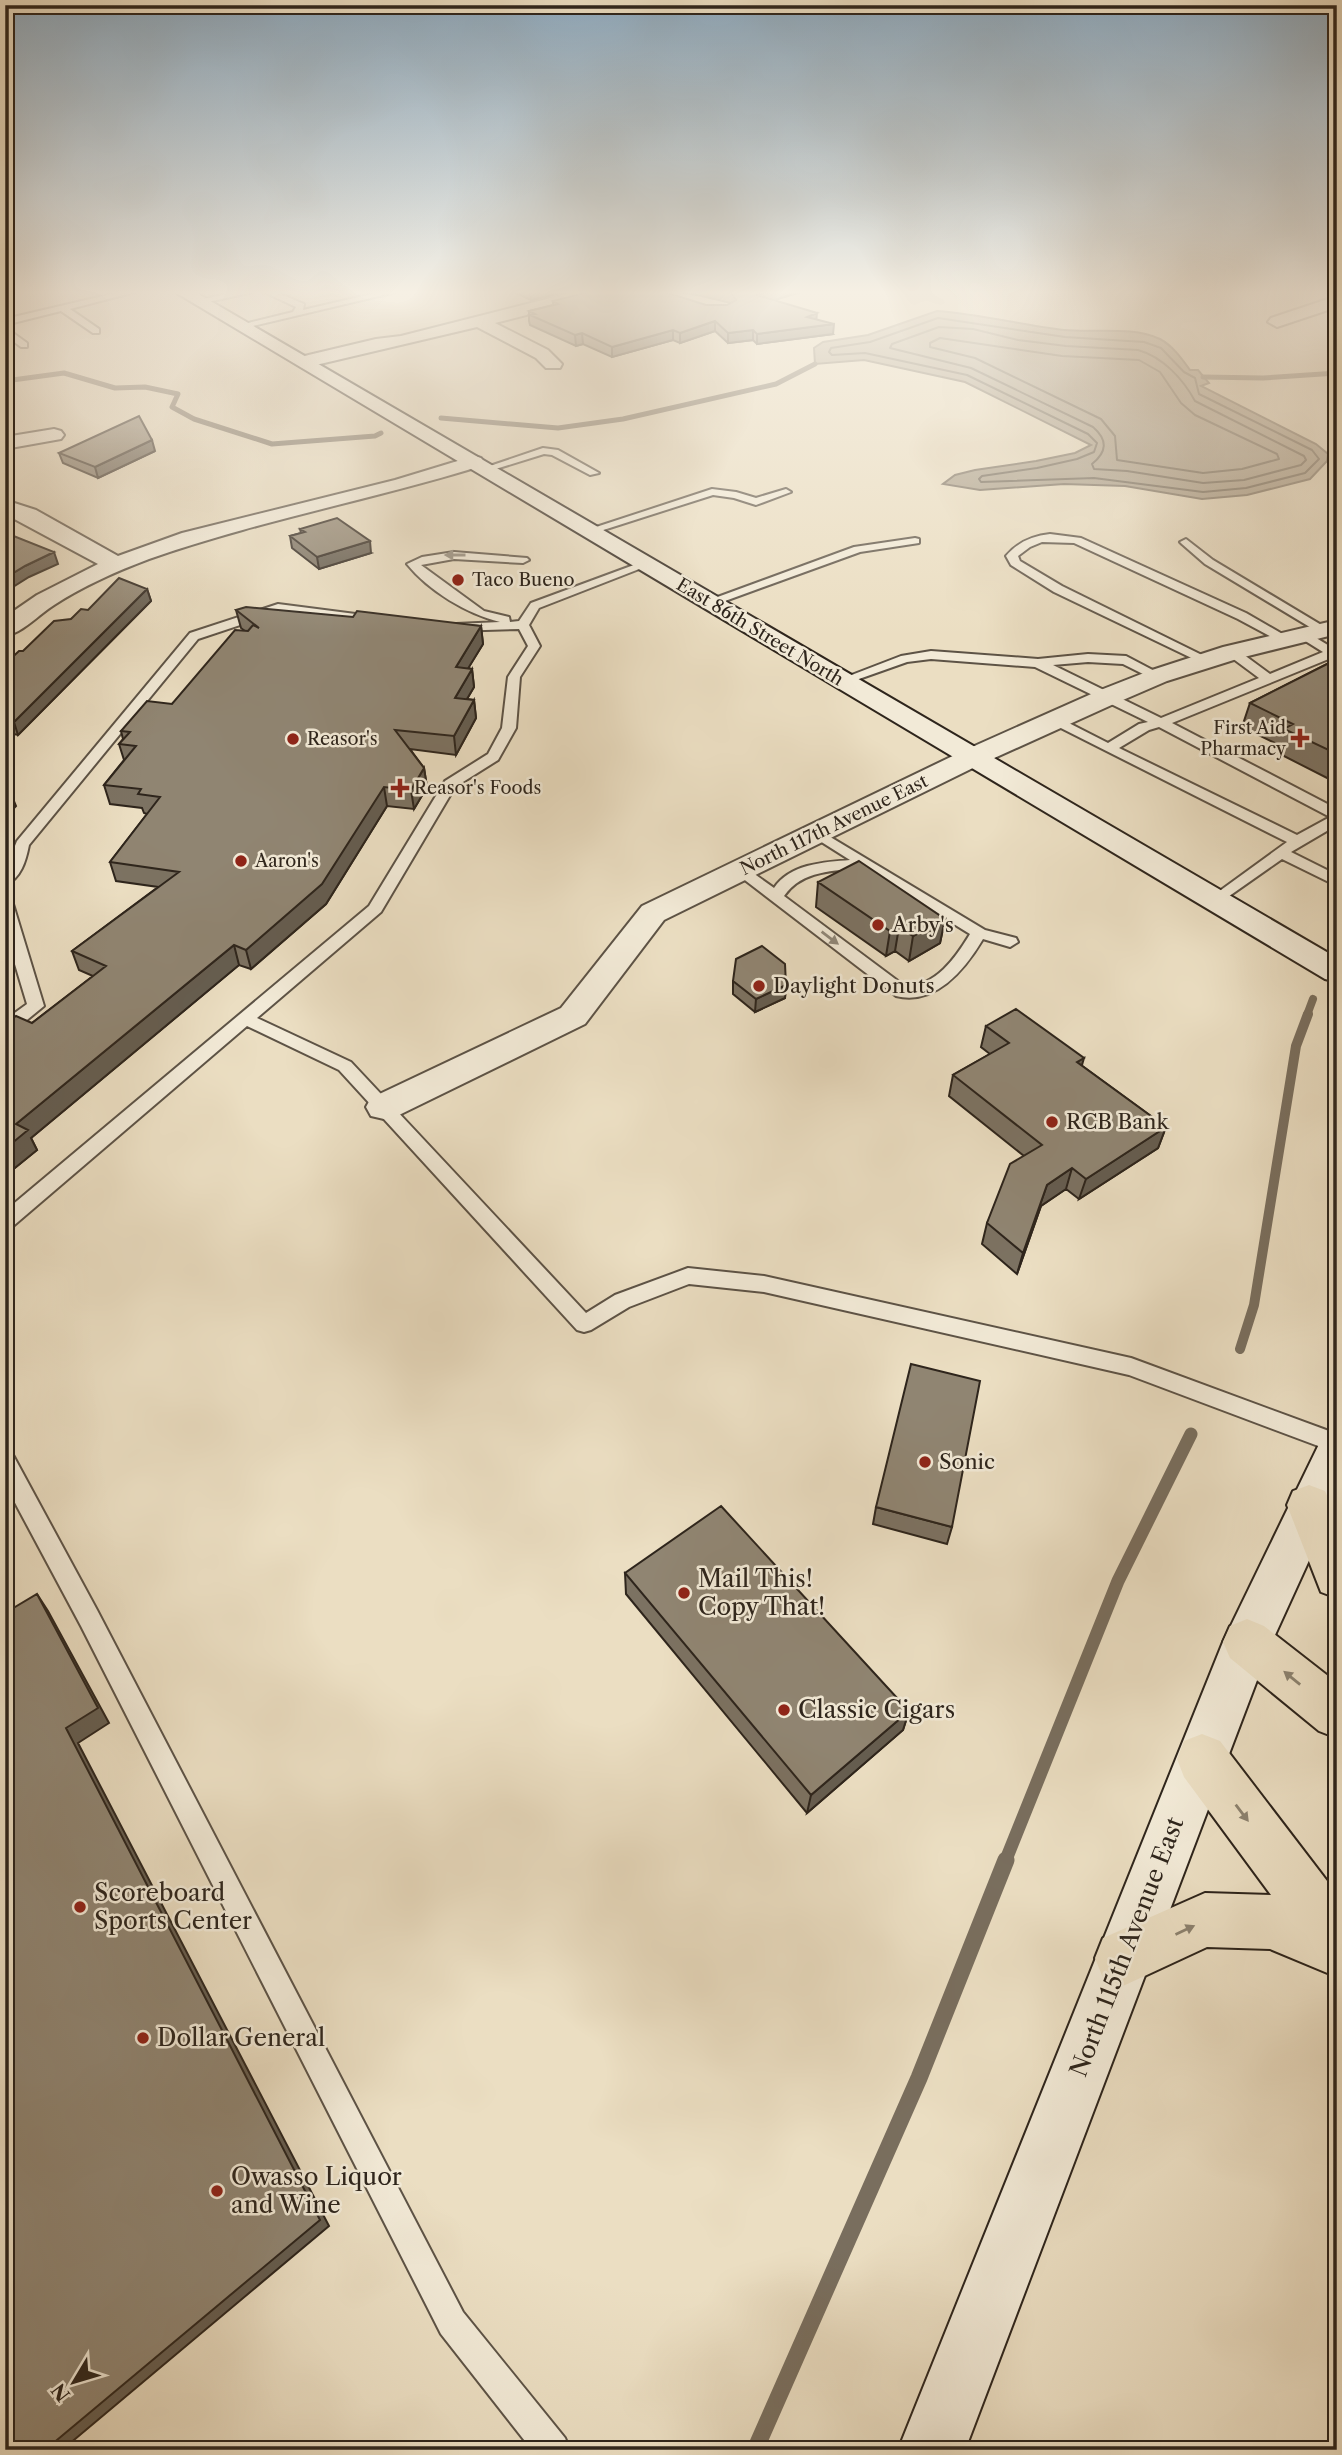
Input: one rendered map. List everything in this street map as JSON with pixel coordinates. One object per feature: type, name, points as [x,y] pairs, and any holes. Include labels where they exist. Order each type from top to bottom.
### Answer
[{"type":"highway","points":[[1309,1505],[1337,1577]]},
{"type":"highway","points":[[1247,1643],[1337,1714]]},
{"type":"highway","points":[[1202,1759],[1337,1939]]},
{"type":"highway","points":[[1123,1958],[1205,1920],[1270,1922],[1337,1949]]},
{"type":"street","name":"East 86th Street North","points":[[379,407],[1337,972]]},
{"type":"street","points":[[5,443],[54,435]]},
{"type":"street","points":[[5,629],[47,600],[117,565],[310,505],[393,487],[474,462]]},
{"type":"street","points":[[5,506],[28,515],[117,565]]},
{"type":"street","name":"North 117th Avenue East","points":[[384,1107],[573,1016],[653,913],[971,758],[1107,697],[1206,660],[1312,632]]},
{"type":"street","name":"North 115th Avenue East","points":[[931,2450],[1247,1643],[1309,1505],[1337,1451]]},
{"type":"lane","points":[[474,462],[543,451],[554,452],[594,473]]},
{"type":"lane","points":[[590,531],[712,492],[736,495],[756,502],[786,492]]},
{"type":"lane","points":[[1206,660],[1058,589],[1015,563],[1012,556],[1020,546],[1032,541],[1061,536],[1077,540],[1242,615],[1312,632]]},
{"type":"lane","points":[[710,602],[858,549],[915,541]]},
{"type":"lane","points":[[1109,748],[1144,727],[1161,723],[1332,653],[1312,632],[1209,562],[1186,542]]},
{"type":"lane","points":[[5,1222],[375,909],[450,784],[493,757],[509,728],[514,677],[534,646],[523,625],[480,614],[423,575],[413,564],[438,555],[456,554],[523,560]]},
{"type":"lane","points":[[523,625],[535,606],[646,564]]},
{"type":"lane","points":[[5,880],[17,865],[22,844],[194,636],[278,608],[388,622]]},
{"type":"lane","points":[[444,629],[523,625]]},
{"type":"lane","points":[[1232,652],[1269,679]]},
{"type":"lane","points":[[842,681],[905,659],[931,655],[1038,663],[1088,658],[1126,660],[1158,676]]},
{"type":"lane","points":[[1038,663],[1161,723],[1337,817]]},
{"type":"lane","points":[[1054,721],[1297,841]]},
{"type":"lane","points":[[1215,901],[1297,841],[1337,817]]},
{"type":"lane","points":[[817,833],[979,933],[1010,942]]},
{"type":"lane","points":[[1281,853],[1337,881]]},
{"type":"lane","points":[[776,897],[782,885],[796,874],[866,863]]},
{"type":"lane","points":[[741,870],[902,992],[913,993],[931,988],[962,960],[979,933]]},
{"type":"lane","points":[[5,905],[36,1006],[5,1029]]},
{"type":"lane","points":[[246,1019],[345,1066],[583,1324],[622,1301],[688,1276],[764,1284],[1131,1367],[1337,1444]]},
{"type":"lane","points":[[5,1462],[89,1618],[452,2323],[553,2450]]},
{"type":"water","points":[[1014,407],[1242,407],[1316,444],[1328,454],[1327,461],[1310,479],[1247,495],[1202,499],[1125,486],[1064,484],[980,490],[943,484],[955,475],[1075,453],[1091,445]]},
{"type":"building","points":[[139,416],[152,440],[95,467],[59,453]]},
{"type":"building","points":[[337,518],[370,541],[317,557],[290,536],[305,532],[300,529]]},
{"type":"building","points":[[11,535],[54,552],[5,578],[5,539]]},
{"type":"building","points":[[119,578],[147,589],[14,722],[5,726],[5,664],[19,651],[23,651],[54,621],[71,619],[81,609],[88,610]]},
{"type":"building","points":[[246,607],[353,617],[357,611],[481,626],[456,667],[472,669],[455,698],[474,700],[454,736],[395,730],[424,768],[411,790],[384,787],[322,884],[246,950],[234,945],[16,1124],[28,1130],[5,1149],[5,1024],[16,1016],[32,1023],[106,966],[72,951],[179,872],[110,862],[160,797],[138,794],[141,789],[104,785],[136,746],[119,744],[130,732],[121,731],[147,701],[172,704],[235,630],[248,631],[253,625],[259,628],[236,610]]},
{"type":"building","points":[[1337,659],[1337,754],[1284,729],[1293,724],[1250,703]]},
{"type":"building","points":[[859,861],[945,919],[913,936],[899,927],[890,931],[818,882]]},
{"type":"building","name":"Daylight Donuts","points":[[762,946],[785,964],[786,985],[756,999],[733,981],[736,959]]},
{"type":"building","points":[[1016,1009],[1084,1058],[1077,1062],[1166,1127],[1086,1179],[1072,1168],[1047,1185],[1023,1253],[987,1223],[1010,1164],[1042,1145],[953,1075],[1009,1043],[986,1026]]},
{"type":"building","name":"Sonic","points":[[911,1364],[980,1381],[952,1527],[876,1507]]},
{"type":"building","points":[[721,1506],[909,1711],[811,1795],[625,1573]]},
{"type":"building","points":[[37,1594],[98,1708],[66,1728],[320,2220],[45,2450],[5,2450],[5,1613]]},
{"type":"waterway","points":[[172,407],[194,419],[272,444],[375,436],[381,433]]},
{"type":"waterway","points":[[441,418],[558,428],[623,419],[677,407]]},
{"type":"waterway","points":[[1307,1015],[1313,999]]},
{"type":"waterway","points":[[1240,1349],[1254,1305],[1296,1046],[1308,1014]]},
{"type":"waterway","points":[[1005,1862],[1118,1581],[1191,1434]]},
{"type":"waterway","points":[[755,2450],[919,2078],[1006,1860]]},
{"type":"place","name":"Taco Bueno","points":[[458,580]]},
{"type":"place","name":"First Aid Pharmacy","points":[[1300,738]]},
{"type":"place","name":"Reasor's","points":[[293,739]]},
{"type":"place","name":"Reasor's Foods","points":[[400,788]]},
{"type":"place","name":"Aaron's","points":[[241,861]]},
{"type":"place","name":"Arby's","points":[[878,925]]},
{"type":"place","name":"Daylight Donuts","points":[[759,986]]},
{"type":"place","name":"RCB Bank","points":[[1052,1122]]},
{"type":"place","name":"Sonic","points":[[925,1462]]},
{"type":"place","name":"Mail This! Copy That!","points":[[684,1593]]},
{"type":"place","name":"Classic Cigars","points":[[784,1710]]},
{"type":"place","name":"Scoreboard Sports Center","points":[[80,1907]]},
{"type":"place","name":"Dollar General","points":[[143,2038]]},
{"type":"place","name":"Owasso Liquor and Wine","points":[[217,2191]]}]
